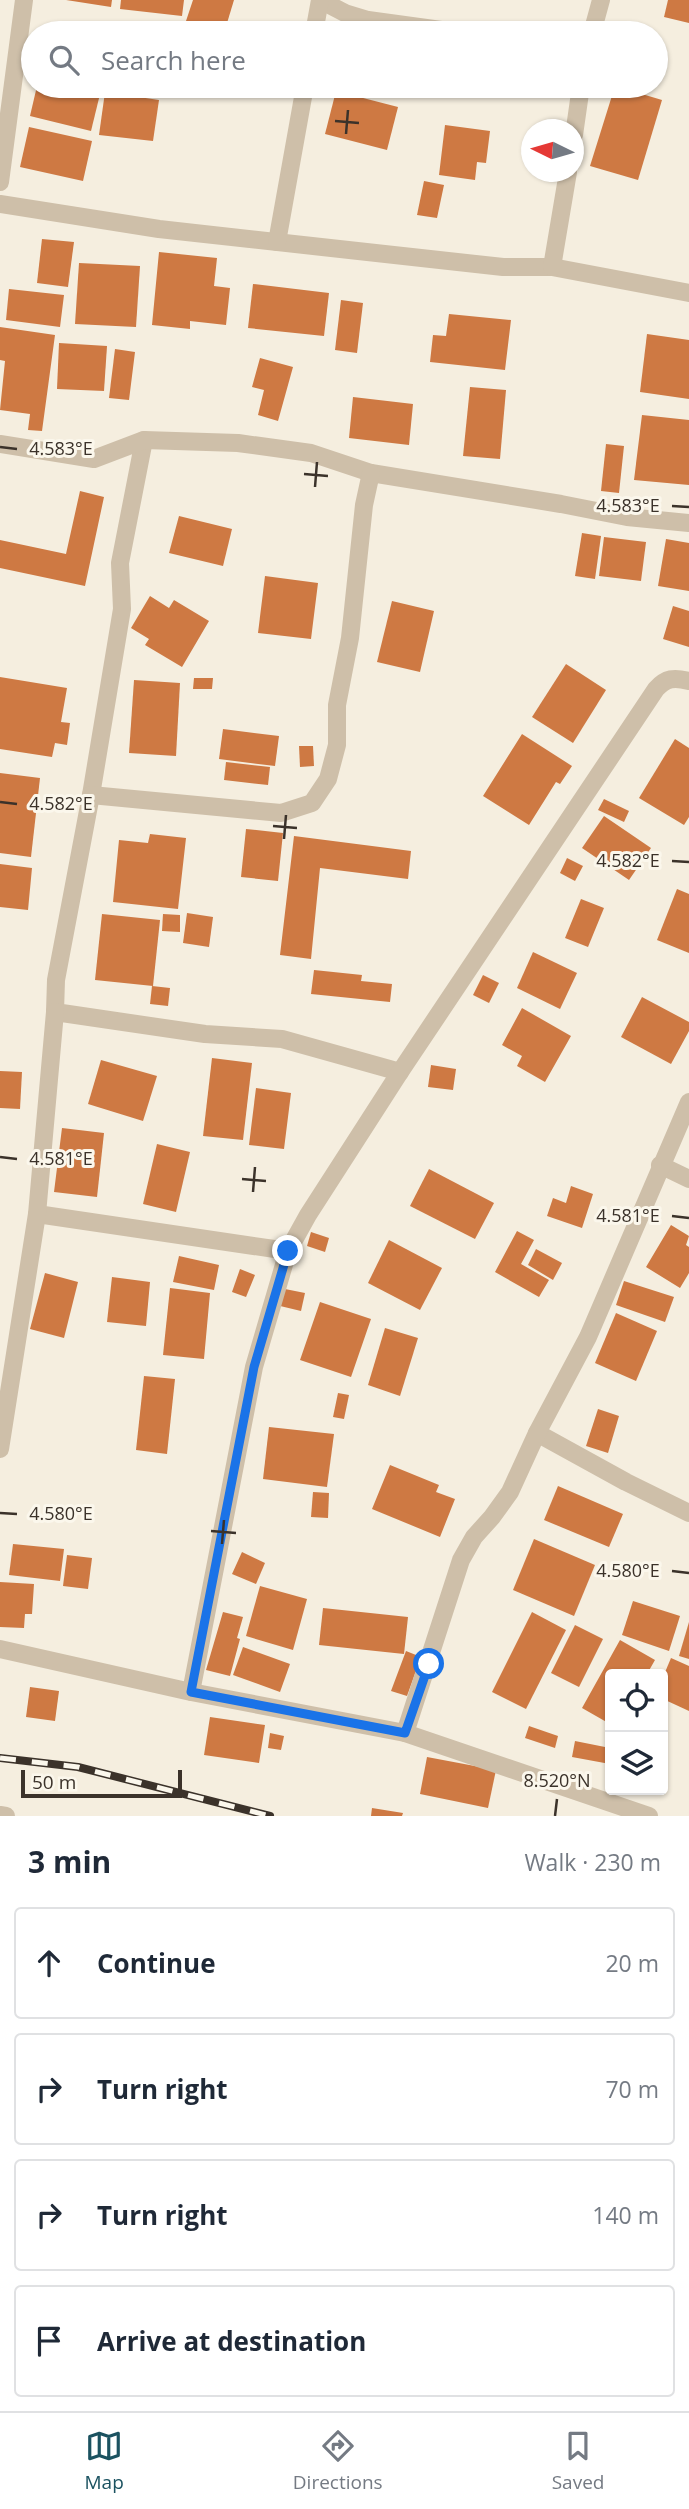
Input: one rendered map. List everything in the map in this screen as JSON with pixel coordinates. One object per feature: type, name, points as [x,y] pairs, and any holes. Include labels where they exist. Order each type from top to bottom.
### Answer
[{"type":"street","points":[[21,21],[24,0]]},
{"type":"street","points":[[316,21],[320,0],[345,13],[375,21]]},
{"type":"street","points":[[595,21],[601,0]]},
{"type":"street","points":[[0,182],[21,23]]},
{"type":"street","points":[[277,242],[303,98]]},
{"type":"street","points":[[576,119],[579,98]]},
{"type":"street","points":[[552,267],[566,182]]},
{"type":"street","points":[[0,204],[159,229],[503,267],[552,267],[689,293]]},
{"type":"street","points":[[0,1448],[37,1213],[56,980],[122,609],[120,563],[144,440]]},
{"type":"street","points":[[0,444],[94,459],[144,440],[238,443],[311,453],[371,473],[627,517],[689,523]]},
{"type":"street","points":[[91,795],[281,813],[312,803],[328,779],[337,745],[337,705],[350,638],[364,505],[371,473]]},
{"type":"street","points":[[191,1692],[254,1367],[288,1251],[308,1215],[400,1072],[656,689],[664,680],[677,678],[689,681]]},
{"type":"street","points":[[55,1012],[205,1034],[282,1039],[400,1072]]},
{"type":"street","points":[[405,1733],[461,1560],[474,1537],[510,1492],[537,1433],[588,1337],[689,1101]]},
{"type":"street","points":[[660,1165],[689,1179]]},
{"type":"street","points":[[37,1213],[288,1251]]},
{"type":"street","points":[[537,1433],[689,1513]]},
{"type":"street","points":[[0,1649],[191,1692],[405,1733],[649,1816]]},
{"type":"street","points":[[0,1815],[6,1816]]},
{"type":"building","points":[[66,0],[112,0],[111,7]]},
{"type":"building","points":[[121,0],[184,0],[182,16],[120,9]]},
{"type":"building","points":[[193,0],[234,0],[228,21],[186,21]]},
{"type":"building","points":[[668,0],[689,0],[689,23],[664,17]]},
{"type":"building","points":[[34,98],[99,98],[91,131],[30,116]]},
{"type":"building","points":[[104,98],[159,100],[153,141],[99,135]]},
{"type":"building","points":[[334,98],[363,98],[398,107],[387,150],[325,134]]},
{"type":"building","points":[[611,98],[662,100],[638,180],[590,166]]},
{"type":"building","points":[[445,125],[490,131],[486,163],[477,162],[475,180],[439,175]]},
{"type":"building","points":[[29,127],[92,141],[83,181],[20,167]]},
{"type":"building","points":[[424,181],[444,185],[437,218],[417,215]]},
{"type":"building","points":[[42,239],[74,242],[68,287],[37,283]]},
{"type":"building","points":[[159,252],[217,258],[214,286],[230,288],[226,325],[190,321],[190,329],[152,325]]},
{"type":"building","points":[[79,263],[140,266],[136,327],[75,324]]},
{"type":"building","points":[[253,284],[329,293],[324,336],[248,328]]},
{"type":"building","points":[[9,289],[64,295],[60,327],[6,320]]},
{"type":"building","points":[[341,300],[363,303],[357,353],[335,350]]},
{"type":"building","points":[[449,314],[511,320],[505,370],[430,362],[433,335],[446,336]]},
{"type":"building","points":[[0,327],[55,335],[42,431],[28,430],[30,414],[0,410],[5,361],[0,360]]},
{"type":"building","points":[[647,334],[689,340],[689,399],[640,392]]},
{"type":"building","points":[[59,343],[107,346],[104,391],[57,389]]},
{"type":"building","points":[[115,349],[135,352],[129,400],[109,398]]},
{"type":"building","points":[[260,358],[293,367],[278,421],[258,415],[264,390],[252,387]]},
{"type":"building","points":[[470,387],[506,390],[500,459],[463,456]]},
{"type":"building","points":[[353,397],[413,404],[409,445],[349,438]]},
{"type":"building","points":[[642,415],[689,420],[689,485],[634,480]]},
{"type":"building","points":[[606,444],[624,446],[619,493],[601,491]]},
{"type":"building","points":[[80,491],[104,497],[85,586],[0,568],[0,540],[66,554]]},
{"type":"building","points":[[179,516],[232,529],[223,566],[169,553]]},
{"type":"building","points":[[582,533],[601,536],[595,579],[575,576]]},
{"type":"building","points":[[604,537],[646,542],[641,581],[599,576]]},
{"type":"building","points":[[666,539],[689,543],[689,591],[658,586]]},
{"type":"building","points":[[265,576],[318,583],[311,639],[258,633]]},
{"type":"building","points":[[150,596],[169,608],[174,600],[209,621],[182,667],[145,645],[149,639],[131,628]]},
{"type":"building","points":[[392,601],[434,611],[420,672],[377,662]]},
{"type":"building","points":[[673,606],[689,611],[689,647],[663,639]]},
{"type":"building","points":[[566,664],[606,690],[573,743],[532,717]]},
{"type":"building","points":[[0,677],[67,688],[61,722],[70,723],[67,745],[55,743],[52,757],[0,749]]},
{"type":"building","points":[[194,678],[213,678],[212,689],[193,689]]},
{"type":"building","points":[[134,680],[180,683],[176,756],[129,753]]},
{"type":"building","points":[[223,729],[279,736],[275,766],[219,759]]},
{"type":"building","points":[[522,734],[572,766],[560,784],[556,782],[529,825],[483,796]]},
{"type":"building","points":[[675,739],[689,748],[689,817],[684,825],[639,798]]},
{"type":"building","points":[[299,746],[313,746],[314,766],[300,767]]},
{"type":"building","points":[[226,762],[270,767],[268,785],[224,780]]},
{"type":"building","points":[[0,773],[40,778],[31,857],[0,853]]},
{"type":"building","points":[[604,799],[629,811],[624,822],[598,810]]},
{"type":"building","points":[[604,816],[651,848],[629,880],[582,848]]},
{"type":"building","points":[[246,829],[283,833],[278,881],[241,877]]},
{"type":"building","points":[[150,834],[186,838],[178,909],[113,902],[119,840],[148,843]]},
{"type":"building","points":[[294,836],[411,851],[408,879],[320,868],[311,959],[280,955]]},
{"type":"building","points":[[567,858],[583,866],[575,881],[560,873]]},
{"type":"building","points":[[0,864],[32,868],[28,910],[0,907]]},
{"type":"building","points":[[677,889],[689,894],[689,953],[657,940]]},
{"type":"building","points":[[581,899],[604,908],[588,947],[565,938]]},
{"type":"building","points":[[187,913],[213,917],[209,947],[183,943]]},
{"type":"building","points":[[102,914],[160,920],[153,986],[95,980]]},
{"type":"building","points":[[163,914],[180,915],[180,932],[162,931]]},
{"type":"building","points":[[533,952],[577,973],[560,1009],[517,988]]},
{"type":"building","points":[[314,970],[362,975],[361,981],[392,984],[390,1002],[311,994]]},
{"type":"building","points":[[483,975],[499,983],[489,1003],[473,995]]},
{"type":"building","points":[[152,986],[170,988],[168,1006],[150,1004]]},
{"type":"building","points":[[642,997],[689,1022],[689,1031],[671,1064],[621,1037]]},
{"type":"building","points":[[522,1008],[571,1036],[545,1082],[517,1066],[522,1056],[502,1045]]},
{"type":"building","points":[[212,1058],[252,1063],[243,1140],[203,1136]]},
{"type":"building","points":[[101,1060],[157,1076],[143,1121],[88,1104]]},
{"type":"building","points":[[431,1065],[456,1069],[453,1090],[428,1087]]},
{"type":"building","points":[[0,1071],[22,1072],[20,1109],[0,1108]]},
{"type":"building","points":[[256,1088],[291,1093],[284,1149],[249,1145]]},
{"type":"building","points":[[62,1128],[104,1133],[97,1197],[54,1192]]},
{"type":"building","points":[[157,1144],[190,1152],[176,1212],[143,1204]]},
{"type":"building","points":[[429,1169],[494,1203],[475,1239],[410,1206]]},
{"type":"building","points":[[571,1186],[593,1194],[582,1228],[547,1216],[553,1198],[566,1203]]},
{"type":"building","points":[[671,1225],[689,1236],[686,1245],[689,1247],[689,1273],[680,1288],[646,1267]]},
{"type":"building","points":[[517,1231],[534,1240],[521,1264],[549,1280],[539,1297],[495,1272]]},
{"type":"building","points":[[311,1232],[329,1238],[325,1252],[307,1246]]},
{"type":"building","points":[[389,1240],[442,1268],[420,1310],[368,1283]]},
{"type":"building","points":[[536,1249],[562,1263],[553,1280],[528,1265]]},
{"type":"building","points":[[179,1256],[219,1265],[214,1290],[173,1282]]},
{"type":"building","points":[[240,1269],[255,1275],[246,1297],[232,1292]]},
{"type":"building","points":[[45,1273],[78,1282],[64,1338],[30,1329]]},
{"type":"building","points":[[112,1277],[150,1282],[146,1326],[107,1322]]},
{"type":"building","points":[[624,1281],[674,1297],[665,1322],[616,1305]]},
{"type":"building","points":[[170,1288],[210,1293],[204,1359],[163,1355]]},
{"type":"building","points":[[280,1288],[305,1293],[301,1311],[276,1305]]},
{"type":"building","points":[[320,1302],[371,1319],[351,1377],[300,1360]]},
{"type":"building","points":[[616,1313],[657,1331],[636,1381],[595,1363]]},
{"type":"building","points":[[385,1328],[418,1338],[400,1396],[368,1385]]},
{"type":"building","points":[[144,1376],[175,1379],[167,1454],[136,1450]]},
{"type":"building","points":[[338,1393],[349,1395],[344,1419],[333,1417]]},
{"type":"building","points":[[598,1409],[619,1416],[608,1453],[586,1446]]},
{"type":"building","points":[[269,1427],[334,1434],[327,1487],[263,1479]]},
{"type":"building","points":[[390,1465],[439,1485],[436,1492],[455,1499],[440,1537],[372,1509]]},
{"type":"building","points":[[558,1486],[623,1514],[609,1547],[544,1520]]},
{"type":"building","points":[[313,1492],[329,1493],[328,1518],[311,1517]]},
{"type":"building","points":[[534,1539],[595,1565],[574,1616],[513,1590]]},
{"type":"building","points":[[13,1544],[64,1549],[60,1581],[9,1575]]},
{"type":"building","points":[[242,1552],[265,1563],[256,1584],[232,1574]]},
{"type":"building","points":[[67,1555],[92,1558],[88,1589],[63,1586]]},
{"type":"building","points":[[0,1582],[34,1584],[32,1614],[25,1614],[24,1628],[0,1627]]},
{"type":"building","points":[[260,1586],[307,1599],[293,1650],[246,1636]]},
{"type":"building","points":[[633,1601],[680,1616],[669,1651],[622,1635]]},
{"type":"building","points":[[323,1608],[408,1617],[404,1654],[319,1645]]},
{"type":"building","points":[[223,1612],[243,1617],[230,1676],[206,1670]]},
{"type":"building","points":[[532,1612],[566,1630],[526,1709],[492,1692]]},
{"type":"building","points":[[689,1622],[689,1659],[679,1656]]},
{"type":"building","points":[[575,1625],[603,1639],[579,1687],[551,1673]]},
{"type":"building","points":[[620,1640],[655,1660],[650,1669],[605,1669],[605,1721],[582,1708]]},
{"type":"building","points":[[243,1647],[290,1664],[280,1692],[233,1675]]},
{"type":"building","points":[[406,1651],[421,1657],[407,1696],[391,1691]]},
{"type":"building","points":[[671,1658],[689,1666],[689,1711],[668,1701],[666,1669]]},
{"type":"building","points":[[30,1687],[59,1691],[55,1721],[26,1717]]},
{"type":"building","points":[[210,1717],[265,1725],[259,1763],[204,1755]]},
{"type":"building","points":[[529,1726],[558,1736],[555,1748],[525,1738]]},
{"type":"building","points":[[270,1733],[284,1736],[281,1750],[268,1748]]},
{"type":"building","points":[[575,1741],[605,1747],[605,1763],[572,1757]]},
{"type":"building","points":[[427,1757],[496,1770],[488,1808],[420,1794]]},
{"type":"building","points":[[372,1808],[403,1813],[402,1816],[371,1816]]},
{"type":"railway","points":[[0,1758],[78,1767],[270,1816]]},
{"type":"route","points":[[288,1251],[254,1367],[191,1692],[405,1733],[429,1664]]}]
